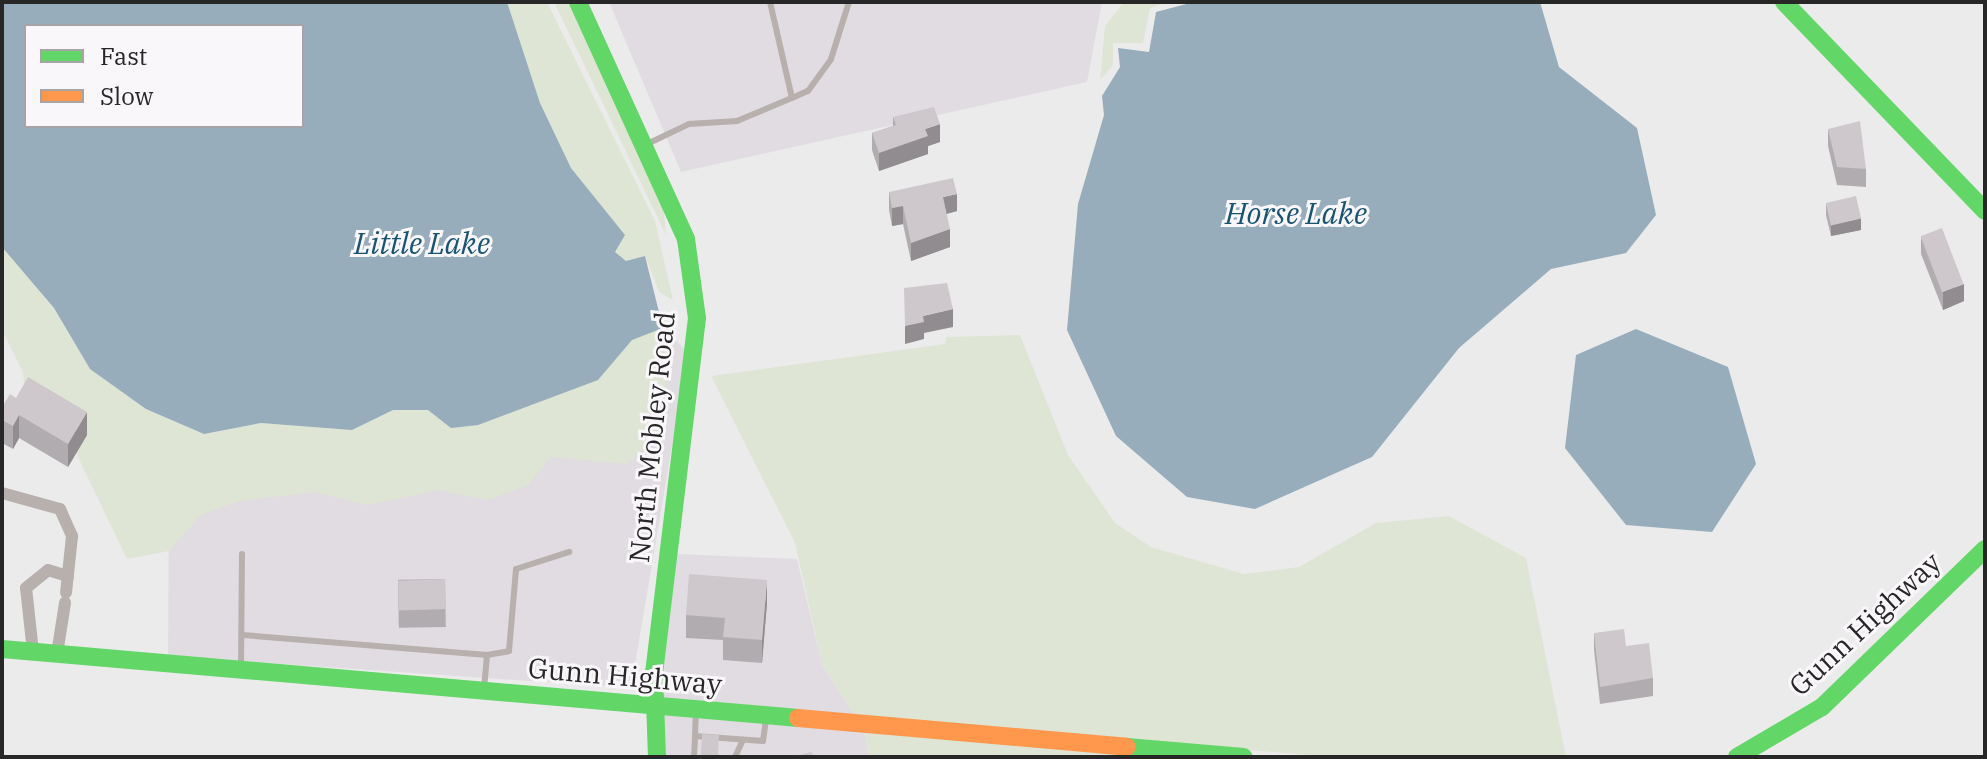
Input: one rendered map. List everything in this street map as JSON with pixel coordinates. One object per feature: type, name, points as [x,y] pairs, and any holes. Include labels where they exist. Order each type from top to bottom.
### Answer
[{"type":"main road","name":"North Mobley Road","points":[[578,2],[686,239],[697,318],[651,706],[657,757]]},
{"type":"main road","points":[[1784,2],[1985,211]]},
{"type":"main road","name":"Gunn Highway","points":[[1737,757],[1822,707],[1985,549]]},
{"type":"main road","name":"Gunn Highway","points":[[2,649],[1244,757]]},
{"type":"street","points":[[2,493],[60,509],[72,536],[57,654]]},
{"type":"street","points":[[33,652],[26,588],[48,570],[68,576]]},
{"type":"lane","points":[[770,2],[792,98]]},
{"type":"lane","points":[[644,145],[689,124],[737,121],[808,91],[831,59],[849,2]]},
{"type":"lane","points":[[243,635],[487,655],[509,651],[516,569],[569,552]]},
{"type":"lane","points":[[241,671],[242,554]]},
{"type":"lane","points":[[484,692],[487,655]]},
{"type":"lane","points":[[694,757],[696,710]]},
{"type":"lane","points":[[695,736],[763,741],[766,716]]},
{"type":"lane","points":[[735,757],[743,740]]},
{"type":"shaded area","points":[[609,2],[1102,2],[1087,82],[681,172]]},
{"type":"shaded area","points":[[663,328],[688,352],[631,688],[168,656],[169,484],[146,409],[204,434],[393,410],[478,425],[598,380],[632,339]]},
{"type":"shaded area","points":[[677,554],[797,559],[822,664],[855,716],[660,699]]},
{"type":"shaded area","points":[[660,715],[864,732],[869,757],[665,757]]},
{"type":"green space","points":[[507,2],[547,2],[655,221],[673,300],[659,292],[645,256],[626,261],[614,252],[624,234],[571,168],[540,103]]},
{"type":"green space","points":[[554,2],[569,2],[664,211],[666,235]]},
{"type":"green space","points":[[1124,2],[1168,2],[1150,8],[1143,43],[1113,43],[1113,65],[1100,80],[1105,26]]},
{"type":"green space","points":[[2,247],[54,308],[90,369],[204,434],[261,423],[352,429],[393,410],[428,410],[451,428],[478,425],[598,380],[632,339],[663,328],[674,347],[660,374],[668,377],[667,424],[628,464],[551,457],[527,486],[487,500],[438,490],[367,505],[315,492],[239,501],[201,515],[169,551],[127,559],[76,453],[27,412],[23,372],[2,330]]},
{"type":"green space","points":[[1020,335],[1068,455],[1115,523],[1151,547],[1244,574],[1299,567],[1376,523],[1449,516],[1526,558],[1566,757],[1330,757],[855,716],[822,664],[795,543],[711,376],[945,344],[946,337]]},
{"type":"green space","points":[[864,732],[1152,757],[869,757]]},
{"type":"water","name":"Little Lake","points":[[2,2],[507,2],[540,103],[571,168],[625,235],[615,252],[626,261],[645,256],[663,328],[632,340],[598,380],[478,425],[451,428],[428,410],[393,410],[352,430],[261,423],[204,434],[146,409],[90,369],[54,308],[2,247]]},
{"type":"water","name":"Horse Lake","points":[[1194,2],[1540,2],[1559,67],[1637,128],[1656,215],[1626,253],[1551,269],[1459,348],[1372,457],[1255,509],[1187,497],[1116,436],[1067,330],[1078,204],[1104,115],[1102,96],[1120,67],[1118,48],[1149,52],[1156,12]]},
{"type":"water","points":[[1636,329],[1728,367],[1756,464],[1712,532],[1626,525],[1565,448],[1576,355]]},
{"type":"building","points":[[934,107],[940,124],[925,129],[928,136],[879,153],[872,133],[896,125],[893,117]]},
{"type":"building","points":[[1860,121],[1866,169],[1837,167],[1828,129]]},
{"type":"building","points":[[953,178],[957,194],[943,197],[950,229],[911,243],[903,206],[892,208],[889,192]]},
{"type":"building","points":[[1856,196],[1861,218],[1831,225],[1826,203]]},
{"type":"building","points":[[1942,228],[1964,284],[1942,292],[1921,236]]},
{"type":"building","points":[[947,283],[953,309],[923,316],[924,322],[905,326],[904,288]]},
{"type":"building","points":[[28,377],[87,412],[68,444],[19,415],[13,426],[2,420],[2,407],[10,394],[16,398]]},
{"type":"building","points":[[689,574],[767,580],[762,640],[723,637],[725,618],[686,615]]},
{"type":"building","points":[[445,579],[446,609],[399,611],[398,581]]},
{"type":"building","points":[[1624,629],[1626,646],[1649,643],[1653,678],[1600,687],[1594,633]]},
{"type":"building","points":[[702,734],[719,735],[718,757],[701,757]]},
{"type":"building","points":[[812,752],[813,757],[790,757]]},
{"type":"traffic: fast","points":[[578,2],[686,239],[697,318],[654,672],[657,757]]},
{"type":"traffic: fast","points":[[1784,2],[1985,211]]},
{"type":"traffic: fast","points":[[1737,757],[1822,707],[1985,549]]},
{"type":"traffic: fast","points":[[2,649],[798,718]]},
{"type":"traffic: fast","points":[[1127,747],[1244,757]]},
{"type":"traffic: slow","points":[[798,718],[1127,747]]}]
